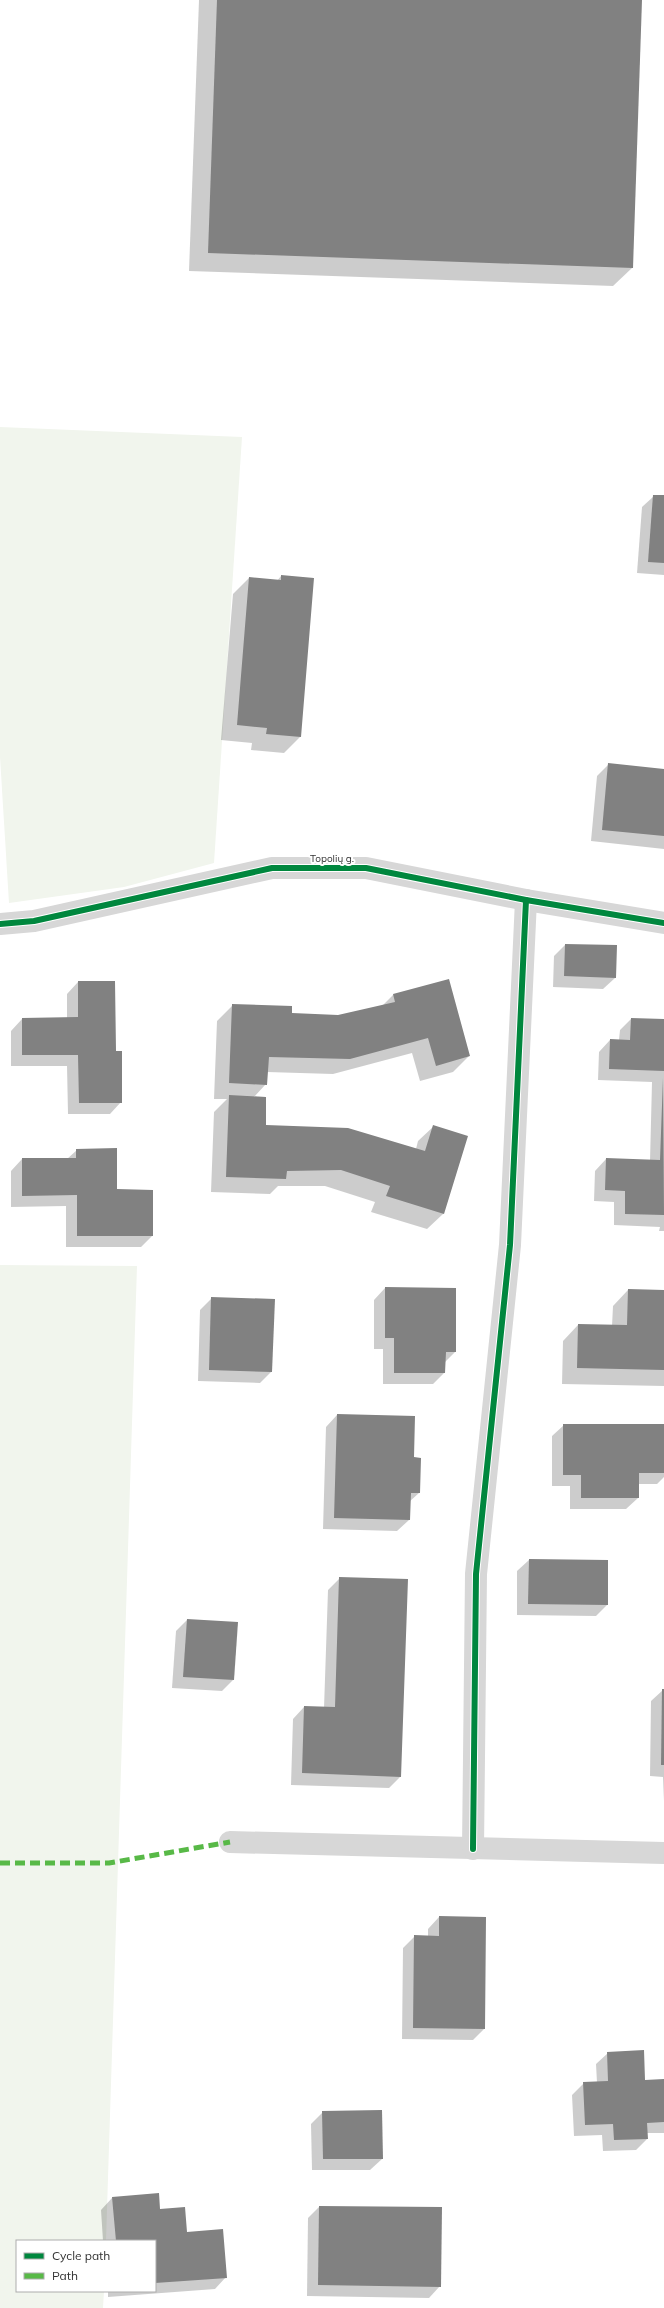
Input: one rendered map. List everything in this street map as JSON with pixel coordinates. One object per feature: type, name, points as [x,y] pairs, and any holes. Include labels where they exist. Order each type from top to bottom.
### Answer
[{"type":"street","name":"Topolių g.","points":[[0,924],[34,921],[272,868],[366,868],[526,900],[664,923]]},
{"type":"street","points":[[473,1849],[476,1574],[510,1245],[526,900]]},
{"type":"street","points":[[230,1842],[664,1853]]},
{"type":"shaded area","points":[[0,427],[242,437],[214,863],[124,887],[9,903],[0,757]]},
{"type":"shaded area","points":[[0,1265],[137,1266],[106,2240],[16,2240],[16,2292],[104,2292],[103,2308],[0,2308]]},
{"type":"building","points":[[217,0],[642,0],[633,268],[208,253]]},
{"type":"building","points":[[653,495],[664,495],[664,563],[648,562]]},
{"type":"building","points":[[281,575],[314,578],[301,737],[266,734],[267,728],[237,725],[249,577],[281,580]]},
{"type":"building","points":[[608,763],[664,769],[664,836],[602,830]]},
{"type":"building","points":[[565,944],[617,945],[616,978],[564,976]]},
{"type":"building","points":[[449,979],[470,1056],[436,1066],[428,1038],[350,1059],[269,1057],[267,1085],[229,1083],[232,1004],[292,1006],[292,1013],[338,1015],[395,1002],[393,994]]},
{"type":"building","points":[[78,981],[115,981],[116,1051],[122,1051],[122,1103],[79,1103],[78,1055],[22,1055],[22,1018],[78,1017]]},
{"type":"building","points":[[631,1018],[664,1019],[664,1071],[609,1069],[610,1039],[630,1040]]},
{"type":"building","points":[[663,1078],[664,1215],[625,1214],[625,1191],[605,1190],[606,1158],[660,1160]]},
{"type":"building","points":[[229,1095],[266,1097],[266,1125],[348,1128],[425,1151],[433,1125],[468,1136],[444,1214],[386,1196],[390,1186],[341,1170],[287,1171],[286,1179],[226,1177]]},
{"type":"building","points":[[117,1148],[117,1189],[153,1190],[153,1236],[77,1236],[77,1195],[22,1196],[22,1158],[76,1158],[76,1149]]},
{"type":"building","points":[[385,1287],[456,1288],[456,1352],[446,1352],[445,1373],[394,1373],[394,1338],[385,1338]]},
{"type":"building","points":[[628,1289],[664,1290],[664,1370],[577,1368],[578,1324],[627,1325]]},
{"type":"building","points":[[211,1297],[275,1299],[272,1372],[209,1370]]},
{"type":"building","points":[[337,1414],[415,1416],[414,1457],[421,1458],[420,1493],[411,1493],[410,1520],[334,1518]]},
{"type":"building","points":[[563,1424],[664,1424],[664,1473],[639,1473],[639,1498],[581,1498],[581,1475],[563,1475]]},
{"type":"building","points":[[529,1559],[608,1560],[608,1605],[528,1604]]},
{"type":"building","points":[[339,1577],[408,1579],[401,1777],[302,1773],[304,1706],[335,1707]]},
{"type":"building","points":[[187,1619],[238,1622],[234,1680],[183,1677]]},
{"type":"building","points":[[662,1689],[664,1689],[664,1765],[661,1765]]},
{"type":"building","points":[[439,1916],[486,1917],[485,2029],[413,2028],[414,1935],[439,1936]]},
{"type":"building","points":[[644,2050],[645,2080],[664,2079],[664,2122],[647,2123],[648,2139],[614,2140],[613,2124],[585,2125],[583,2082],[608,2081],[607,2052]]},
{"type":"building","points":[[382,2110],[383,2159],[323,2159],[322,2111]]},
{"type":"building","points":[[159,2193],[160,2209],[185,2207],[187,2232],[223,2229],[227,2278],[156,2283],[156,2240],[116,2240],[112,2197]]},
{"type":"building","points":[[319,2206],[442,2207],[441,2287],[318,2285]]},
{"type":"marked path","points":[[0,1863],[109,1863],[230,1842]]},
{"type":"cycle path","points":[[0,924],[34,921],[272,868],[366,868],[526,900],[664,923]]},
{"type":"cycle path","points":[[473,1849],[476,1574],[510,1245],[526,900]]}]
